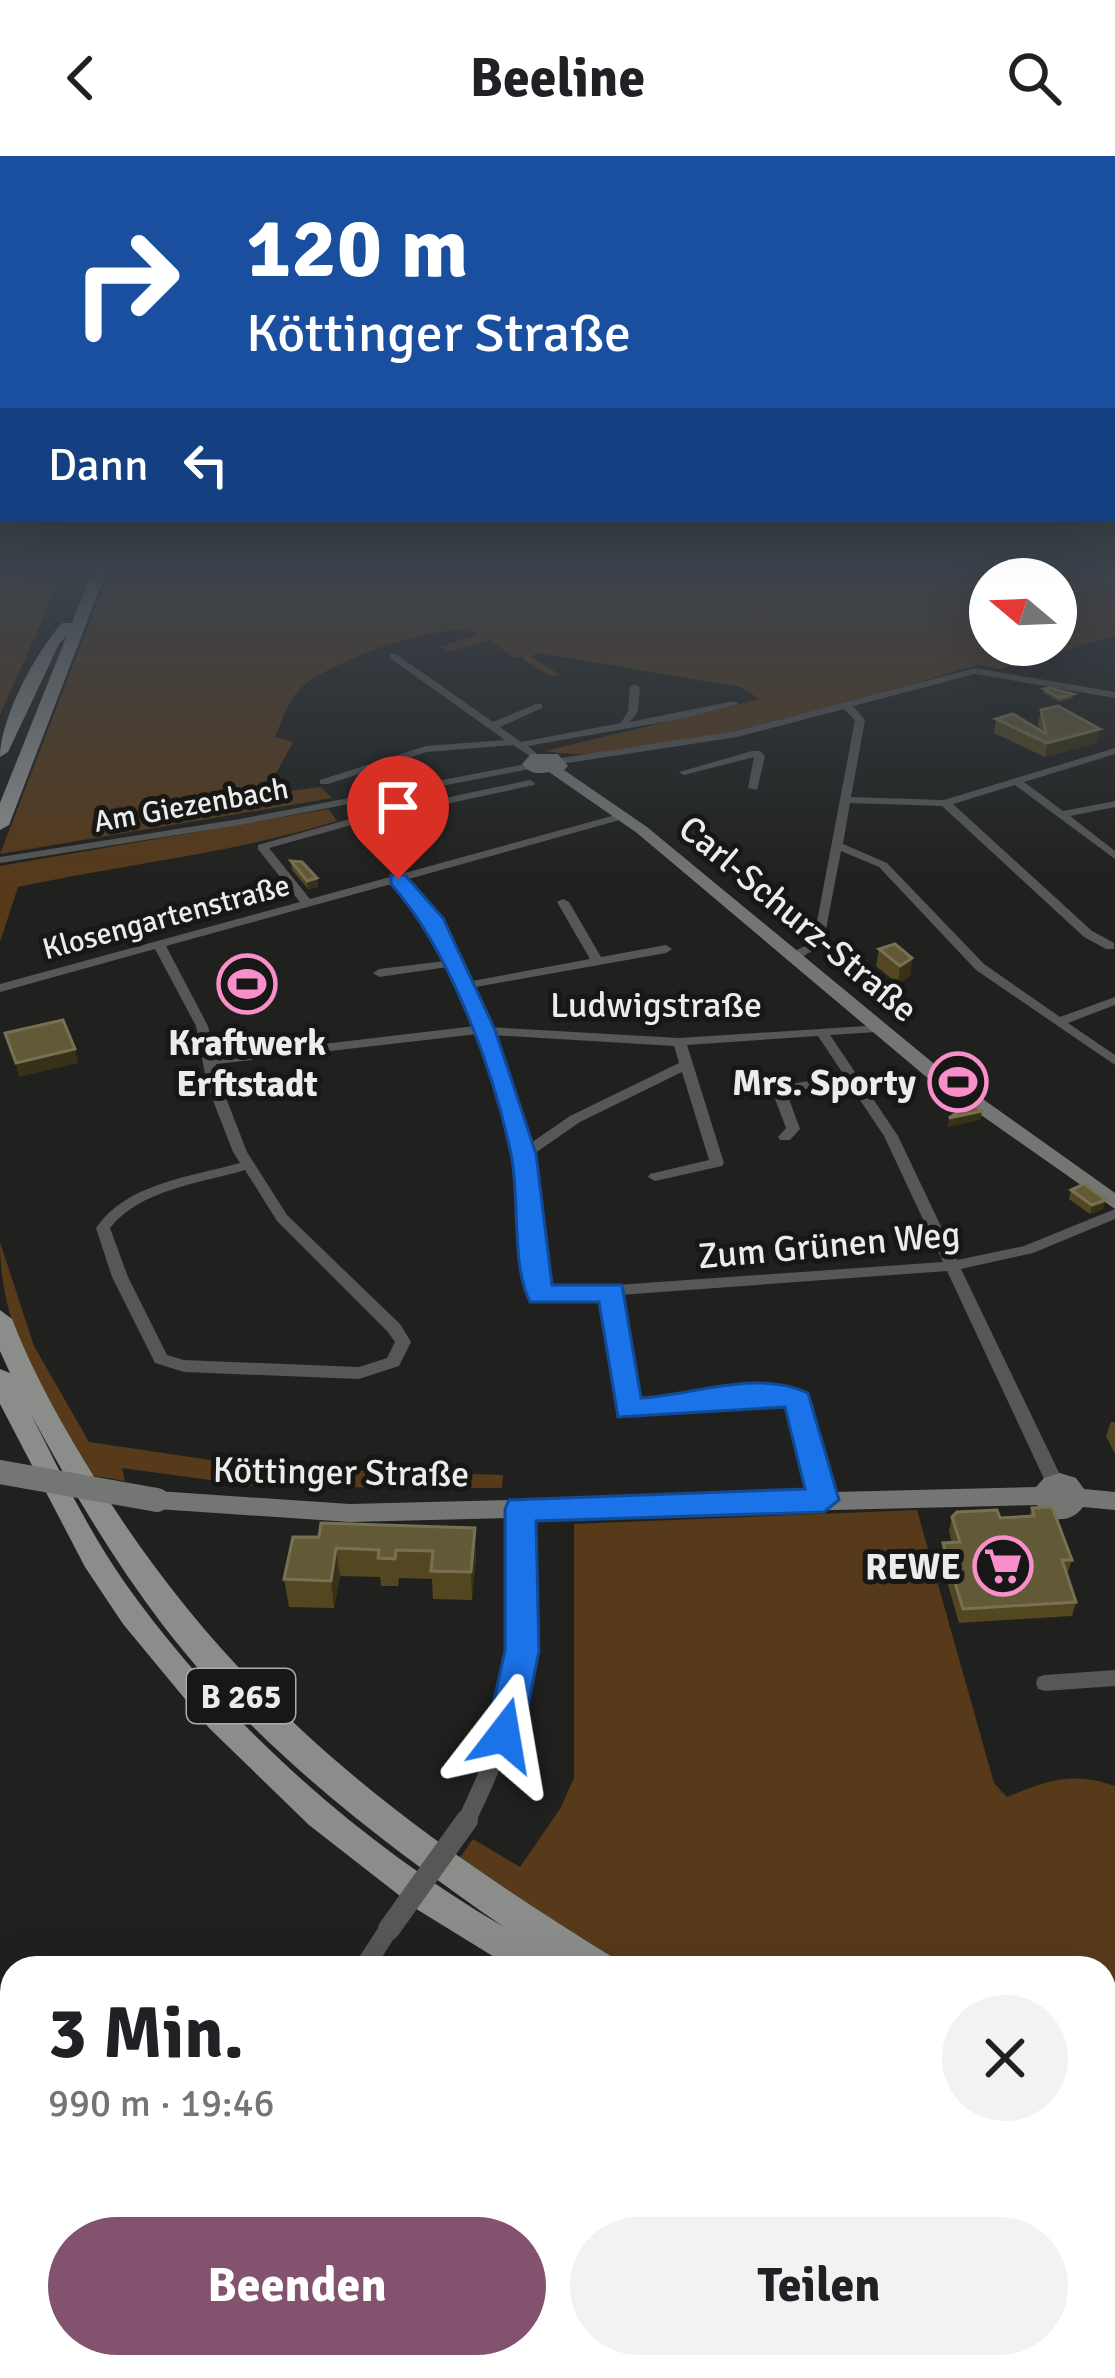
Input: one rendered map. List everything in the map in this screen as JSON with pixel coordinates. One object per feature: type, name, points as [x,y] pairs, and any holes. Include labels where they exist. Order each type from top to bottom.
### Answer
[{"type":"main road","points":[[1,768],[44,676]]},
{"type":"main road","points":[[0,825],[59,676]]},
{"type":"main road","points":[[1,768],[21,755],[41,723]]},
{"type":"main road","points":[[0,802],[15,767],[1,768]]},
{"type":"main road","name":"B 265","points":[[0,1318],[14,1359],[109,1532],[206,1663],[332,1784],[482,1898],[579,1956]]},
{"type":"main road","name":"B 265","points":[[0,1378],[64,1504],[131,1614],[230,1729],[315,1811],[493,1942],[521,1956]]},
{"type":"street","points":[[421,676],[518,743],[532,769]]},
{"type":"street","points":[[307,904],[262,847],[532,769],[727,736],[958,676]]},
{"type":"street","points":[[1002,676],[1115,695]]},
{"type":"street","points":[[625,722],[633,711],[635,687]]},
{"type":"street","points":[[325,782],[426,749],[518,743],[625,722],[654,724],[734,704]]},
{"type":"street","points":[[493,726],[539,706]]},
{"type":"street","points":[[794,956],[817,945],[838,846],[860,720],[847,706]]},
{"type":"street","points":[[847,800],[945,802],[1115,751]]},
{"type":"street","points":[[684,772],[756,753],[753,788]]},
{"type":"street","name":"Carl-Schurz-Straße","points":[[558,765],[877,1028],[1115,1203]]},
{"type":"street","name":"Am Giezenbach","points":[[4,859],[532,769]]},
{"type":"street","points":[[1016,781],[1115,856]]},
{"type":"street","points":[[945,802],[1088,934],[1110,946]]},
{"type":"street","points":[[1060,815],[1115,804]]},
{"type":"street","name":"Klosengartenstraße","points":[[0,988],[622,816]]},
{"type":"street","points":[[838,846],[883,865],[980,968],[1115,1061]]},
{"type":"street","points":[[398,879],[433,918],[454,963],[483,1030],[524,1154],[575,1119],[686,1065]]},
{"type":"street","points":[[563,902],[598,962]]},
{"type":"street","points":[[158,943],[202,1026],[214,1085],[248,1165],[291,1228],[394,1328],[403,1342],[393,1362],[359,1373],[184,1366],[160,1359],[120,1277],[104,1228],[111,1212],[248,1165]]},
{"type":"street","points":[[464,986],[666,950]]},
{"type":"street","points":[[379,974],[454,963]]},
{"type":"street","points":[[1058,1022],[1115,1000]]},
{"type":"street","name":"Ludwigstraße","points":[[211,1061],[483,1030],[679,1042],[877,1028]]},
{"type":"street","points":[[822,1033],[891,1136],[1058,1492]]},
{"type":"street","points":[[655,1177],[717,1162],[679,1042]]},
{"type":"street","points":[[785,1137],[793,1129],[781,1096],[784,1090],[850,1078]]},
{"type":"street","name":"Zum Grünen Weg","points":[[524,1154],[539,1295],[952,1266],[1043,1246],[1115,1214]]},
{"type":"street","points":[[612,1292],[628,1409],[674,1407],[691,1399],[786,1395],[798,1401],[824,1500]]},
{"type":"street","name":"Köttinger Straße","points":[[0,1472],[157,1500],[350,1513],[1058,1492],[1115,1501]]},
{"type":"street","points":[[371,1956],[467,1820],[495,1763],[513,1707],[522,1651],[520,1509]]},
{"type":"street","points":[[1045,1683],[1115,1678]]},
{"type":"shaded area","points":[[0,676],[17,676],[0,714]]},
{"type":"shaded area","points":[[69,676],[318,676],[290,703],[275,737],[293,742],[265,794],[321,787],[332,798],[0,854]]},
{"type":"shaded area","points":[[673,676],[942,676],[703,741],[592,754],[545,751],[760,699],[740,687]]},
{"type":"shaded area","points":[[329,809],[337,821],[298,832],[18,887],[0,942],[0,866]]},
{"type":"shaded area","points":[[0,1242],[34,1346],[89,1442],[257,1467],[503,1475],[502,1488],[262,1487],[122,1468],[125,1481],[90,1475],[17,1336],[2,1275]]},
{"type":"shaded area","points":[[917,1510],[994,1783],[1007,1797],[1061,1780],[1086,1779],[1115,1786],[1115,1956],[611,1956],[457,1862],[473,1839],[520,1867],[560,1809],[574,1778],[574,1524]]},
{"type":"building","points":[[1044,689],[1073,694],[1059,698]]},
{"type":"building","points":[[1058,706],[1100,729],[1047,743],[996,719],[1013,714],[1046,734],[1041,710]]},
{"type":"building","points":[[291,861],[302,862],[317,878],[307,881]]},
{"type":"building","points":[[895,944],[912,958],[900,966],[879,949]]},
{"type":"building","points":[[63,1020],[75,1049],[16,1063],[5,1033]]},
{"type":"building","points":[[971,1103],[982,1111],[949,1118]]},
{"type":"building","points":[[1084,1184],[1106,1200],[1092,1205],[1071,1190]]},
{"type":"building","name":"REWE","points":[[1052,1507],[1072,1560],[1062,1560],[1076,1602],[963,1609],[943,1543],[960,1542],[952,1517],[957,1512],[997,1510],[1000,1518],[1034,1516],[1032,1508]]},
{"type":"building","points":[[321,1523],[475,1528],[471,1572],[431,1571],[433,1551],[396,1550],[395,1559],[378,1558],[379,1550],[336,1548],[331,1581],[284,1579],[293,1537],[319,1537]]},
{"type":"place","name":"Kraftwerk Erftstadt","points":[[247,984]]},
{"type":"place","name":"Mrs. Sporty","points":[[958,1082]]},
{"type":"place","name":"REWE","points":[[1003,1566]]},
{"type":"route","points":[[398,879],[433,918],[483,1030],[524,1154],[539,1295],[612,1292],[628,1409],[674,1407],[691,1399],[786,1395],[798,1401],[824,1500],[520,1509],[522,1651],[504,1735]]}]
